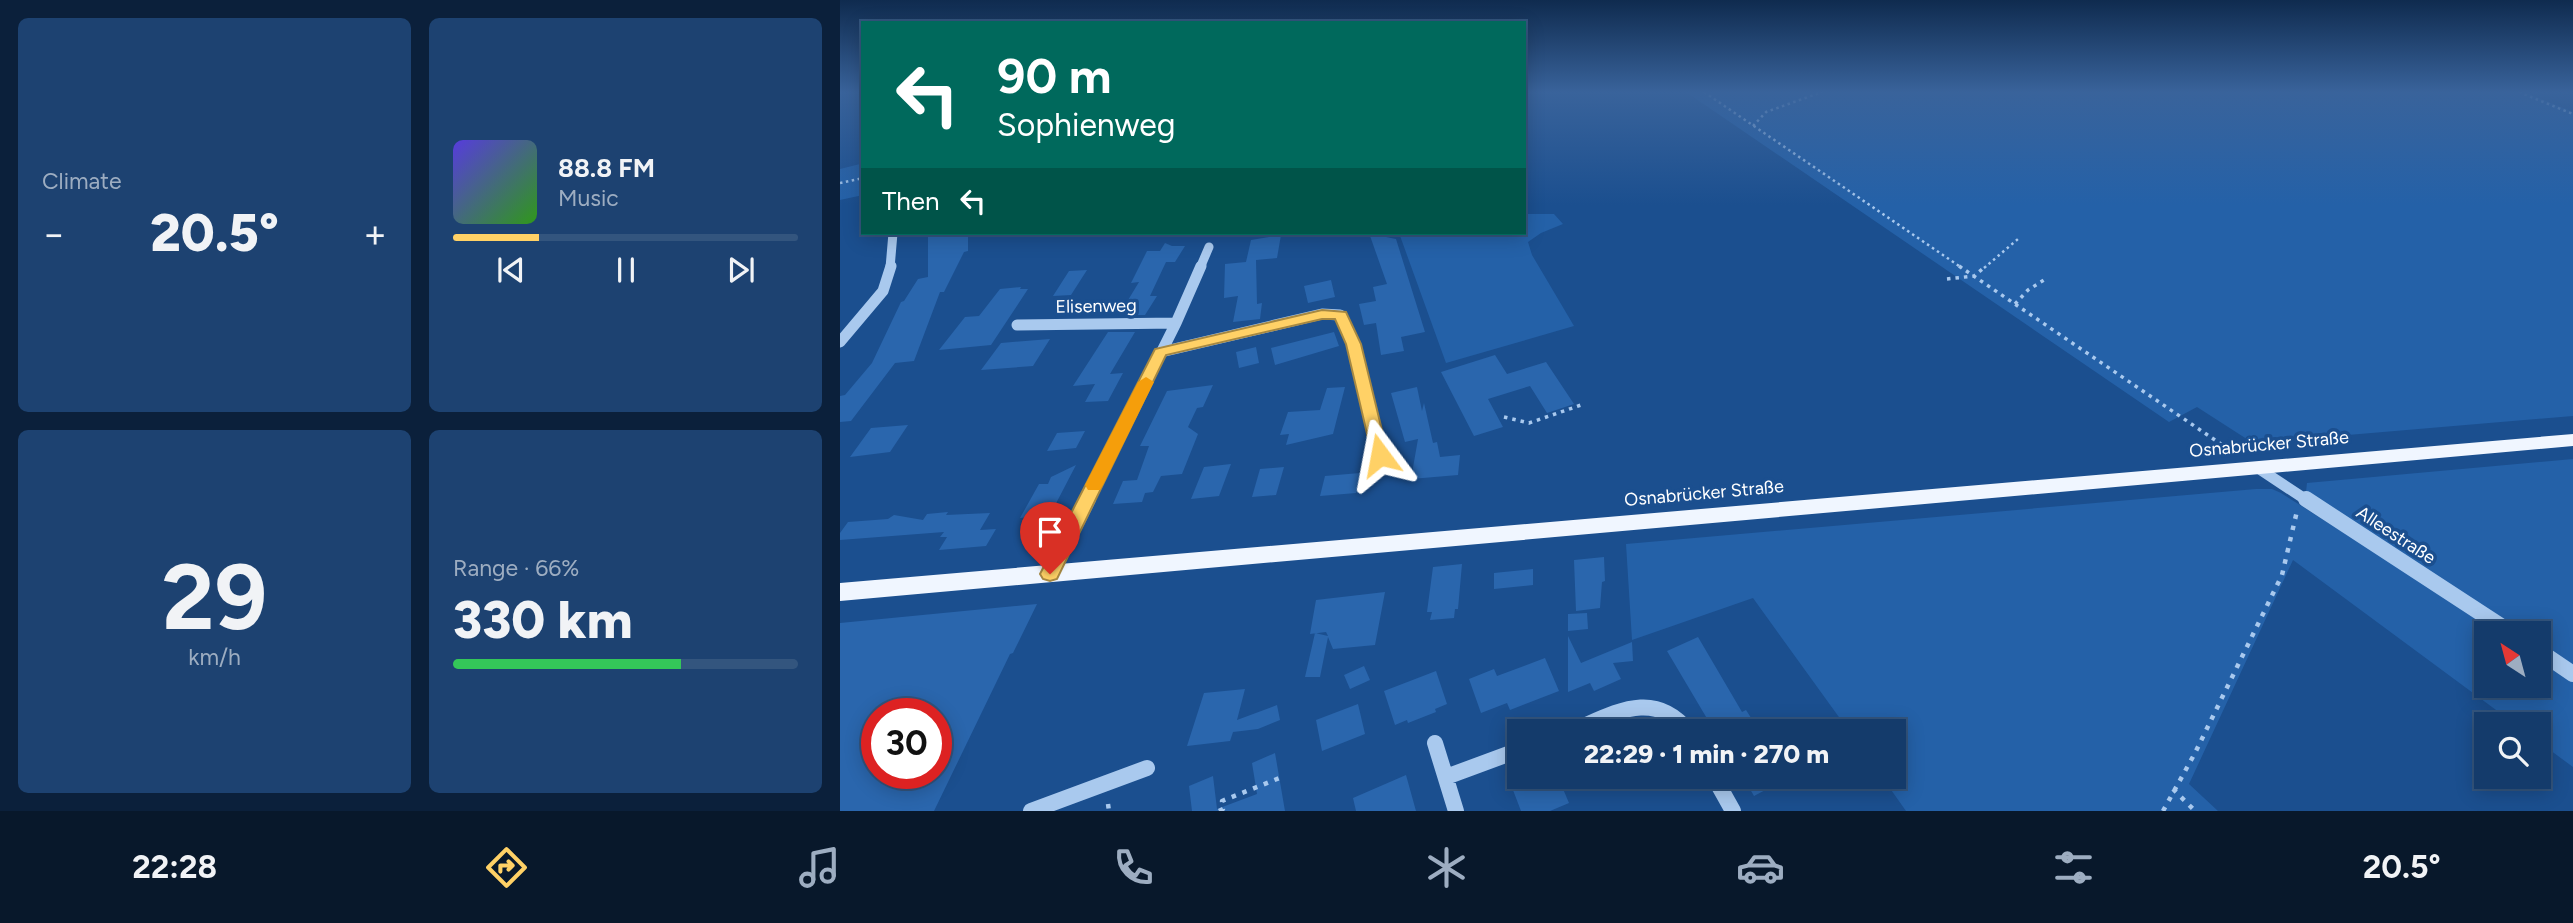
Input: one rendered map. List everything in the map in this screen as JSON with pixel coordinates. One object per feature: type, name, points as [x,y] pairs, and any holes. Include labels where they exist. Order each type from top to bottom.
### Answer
[{"type":"main road","name":"Osnabrücker Straße","points":[[840,592],[2573,440]]},
{"type":"street","points":[[840,342],[883,291],[890,273],[893,235]]},
{"type":"street","points":[[1050,574],[1176,323],[1209,247]]},
{"type":"street","points":[[1161,352],[1322,314],[1340,315],[1354,344],[1380,455]]},
{"type":"street","name":"Elisenweg","points":[[1017,325],[1176,323]]},
{"type":"street","points":[[2552,660],[2573,674]]},
{"type":"street","points":[[1605,719],[1637,707],[1656,706],[1670,710],[1680,719]]},
{"type":"street","points":[[1435,743],[1456,811]]},
{"type":"street","points":[[1446,777],[1507,754]]},
{"type":"street","points":[[1031,811],[1147,768]]},
{"type":"street","points":[[1721,789],[1733,811]]},
{"type":"lane","name":"Alleestraße","points":[[2258,468],[2493,621]]},
{"type":"path","points":[[1759,130],[2258,468]]},
{"type":"path","points":[[840,183],[861,178]]},
{"type":"path","points":[[1947,279],[1974,276],[2018,239]]},
{"type":"path","points":[[2015,304],[2028,290],[2044,280]]},
{"type":"path","points":[[1504,417],[1529,423],[1584,404]]},
{"type":"path","points":[[2163,811],[2195,753],[2281,575],[2297,511],[2304,498]]},
{"type":"path","points":[[1219,811],[1223,809],[1222,801],[1282,777]]},
{"type":"path","points":[[2173,789],[2195,811]]},
{"type":"shaded area","points":[[1741,130],[2573,130],[2573,416],[2253,443],[2197,407],[2169,422]]},
{"type":"shaded area","points":[[860,164],[861,195],[840,200],[840,169]]},
{"type":"shaded area","points":[[1526,214],[1554,214],[1563,224],[1528,242],[1532,255],[1574,326],[1446,363],[1400,235],[1526,235]]},
{"type":"shaded area","points":[[2573,459],[2573,668],[2552,654],[2552,621],[2503,621],[2306,492],[2307,483]]},
{"type":"shaded area","points":[[2272,489],[2483,621],[2474,621],[2474,694],[2293,560],[2189,784],[2218,811],[1906,811],[1890,789],[1906,789],[1906,719],[1840,719],[1753,598],[1632,640],[1626,544]]},
{"type":"shaded area","points":[[2552,667],[2573,681],[2573,767],[2551,751],[2551,712],[2499,712],[2480,698],[2552,698]]},
{"type":"building","points":[[928,235],[968,235],[968,251],[964,252],[944,292],[940,292],[914,361],[895,363],[851,421],[840,422],[840,396],[845,395],[872,363],[901,302],[918,279],[928,277]]},
{"type":"building","points":[[1281,235],[1277,258],[1256,260],[1257,304],[1262,303],[1260,319],[1233,322],[1238,296],[1224,298],[1225,264],[1246,262],[1251,240]]},
{"type":"building","points":[[1370,235],[1386,235],[1396,239],[1425,332],[1401,337],[1404,351],[1381,355],[1376,323],[1364,325],[1359,304],[1376,301],[1373,287],[1387,284]]},
{"type":"building","points":[[1165,243],[1185,246],[1175,262],[1166,262],[1150,296],[1157,296],[1145,315],[1119,315],[1139,282],[1131,283],[1147,251],[1160,251]]},
{"type":"building","points":[[1087,270],[1071,295],[1053,296],[1069,271]]},
{"type":"building","points":[[1331,280],[1335,297],[1308,303],[1304,286]]},
{"type":"building","points":[[1021,287],[1020,289],[1028,289],[991,345],[939,350],[965,317],[979,316],[1000,289]]},
{"type":"building","points":[[1108,332],[1135,332],[1110,374],[1123,373],[1108,401],[1085,402],[1095,384],[1073,386]]},
{"type":"building","points":[[1334,332],[1339,346],[1275,365],[1271,348]]},
{"type":"building","points":[[1050,339],[1033,366],[981,370],[1001,343]]},
{"type":"building","points":[[1256,347],[1259,363],[1239,368],[1236,352]]},
{"type":"building","points":[[1495,355],[1507,374],[1546,362],[1574,404],[1547,413],[1530,386],[1488,399],[1503,427],[1474,436],[1441,372]]},
{"type":"building","points":[[1213,385],[1203,407],[1197,408],[1188,427],[1198,434],[1182,474],[1161,476],[1153,492],[1145,493],[1142,502],[1113,504],[1123,481],[1137,480],[1149,446],[1140,446],[1167,391]]},
{"type":"building","points":[[1345,387],[1333,434],[1286,445],[1289,434],[1280,435],[1288,412],[1320,410],[1327,388]]},
{"type":"building","points":[[1417,387],[1422,411],[1424,403],[1433,443],[1437,442],[1440,457],[1460,455],[1458,475],[1411,479],[1418,439],[1405,442],[1391,393]]},
{"type":"building","points":[[908,425],[890,452],[850,457],[871,428]]},
{"type":"building","points":[[1085,431],[1076,448],[1047,451],[1057,433]]},
{"type":"building","points":[[1231,464],[1219,496],[1191,499],[1204,467]]},
{"type":"building","points":[[1076,465],[1050,515],[1020,518],[1039,484],[1048,484],[1051,477]]},
{"type":"building","points":[[1284,467],[1276,495],[1252,497],[1260,469]]},
{"type":"building","points":[[1360,473],[1356,493],[1320,496],[1325,476]]},
{"type":"building","points":[[948,512],[946,515],[990,513],[980,530],[996,529],[986,546],[939,550],[947,537],[940,537],[944,532],[840,540],[840,533],[848,522],[888,519],[894,515],[923,520],[927,514]]},
{"type":"building","points":[[1604,557],[1605,581],[1602,582],[1600,608],[1576,611],[1574,560]]},
{"type":"building","points":[[1462,564],[1458,609],[1455,609],[1454,618],[1430,620],[1432,612],[1427,612],[1433,567]]},
{"type":"building","points":[[1533,569],[1533,585],[1494,589],[1494,573]]},
{"type":"building","points":[[1385,592],[1375,645],[1333,649],[1328,637],[1320,677],[1305,677],[1315,633],[1310,634],[1316,600]]},
{"type":"building","points":[[1037,604],[952,774],[952,698],[861,698],[861,789],[945,789],[934,811],[840,811],[840,623]]},
{"type":"building","points":[[1587,613],[1588,629],[1568,631],[1568,614]]},
{"type":"building","points":[[1568,636],[1581,663],[1632,642],[1633,661],[1613,663],[1621,679],[1594,691],[1590,683],[1568,692]]},
{"type":"building","points":[[1698,637],[1742,712],[1746,710],[1752,719],[1707,719],[1667,651]]},
{"type":"building","points":[[1545,658],[1559,691],[1510,710],[1507,703],[1481,713],[1469,679],[1494,669],[1497,676]]},
{"type":"building","points":[[1364,666],[1370,680],[1350,689],[1344,675]]},
{"type":"building","points":[[1436,671],[1447,704],[1435,709],[1436,712],[1395,725],[1384,691]]},
{"type":"building","points":[[1245,689],[1237,720],[1277,705],[1280,720],[1258,729],[1233,732],[1230,741],[1187,746],[1204,693]]},
{"type":"building","points":[[1358,704],[1365,734],[1322,751],[1316,720]]},
{"type":"building","points":[[1275,753],[1285,811],[1192,811],[1189,786],[1213,776],[1217,809],[1257,794],[1252,763]]},
{"type":"building","points":[[1406,775],[1416,811],[1356,811],[1353,798]]},
{"type":"building","points":[[1513,789],[1563,789],[1569,803],[1550,811],[1521,811]]},
{"type":"building","points":[[1750,789],[1767,789],[1754,796]]},
{"type":"slow traffic","points":[[1094,485],[1146,382]]},
{"type":"route","points":[[1050,574],[1161,352],[1322,314],[1340,315],[1354,344],[1380,455]]}]
